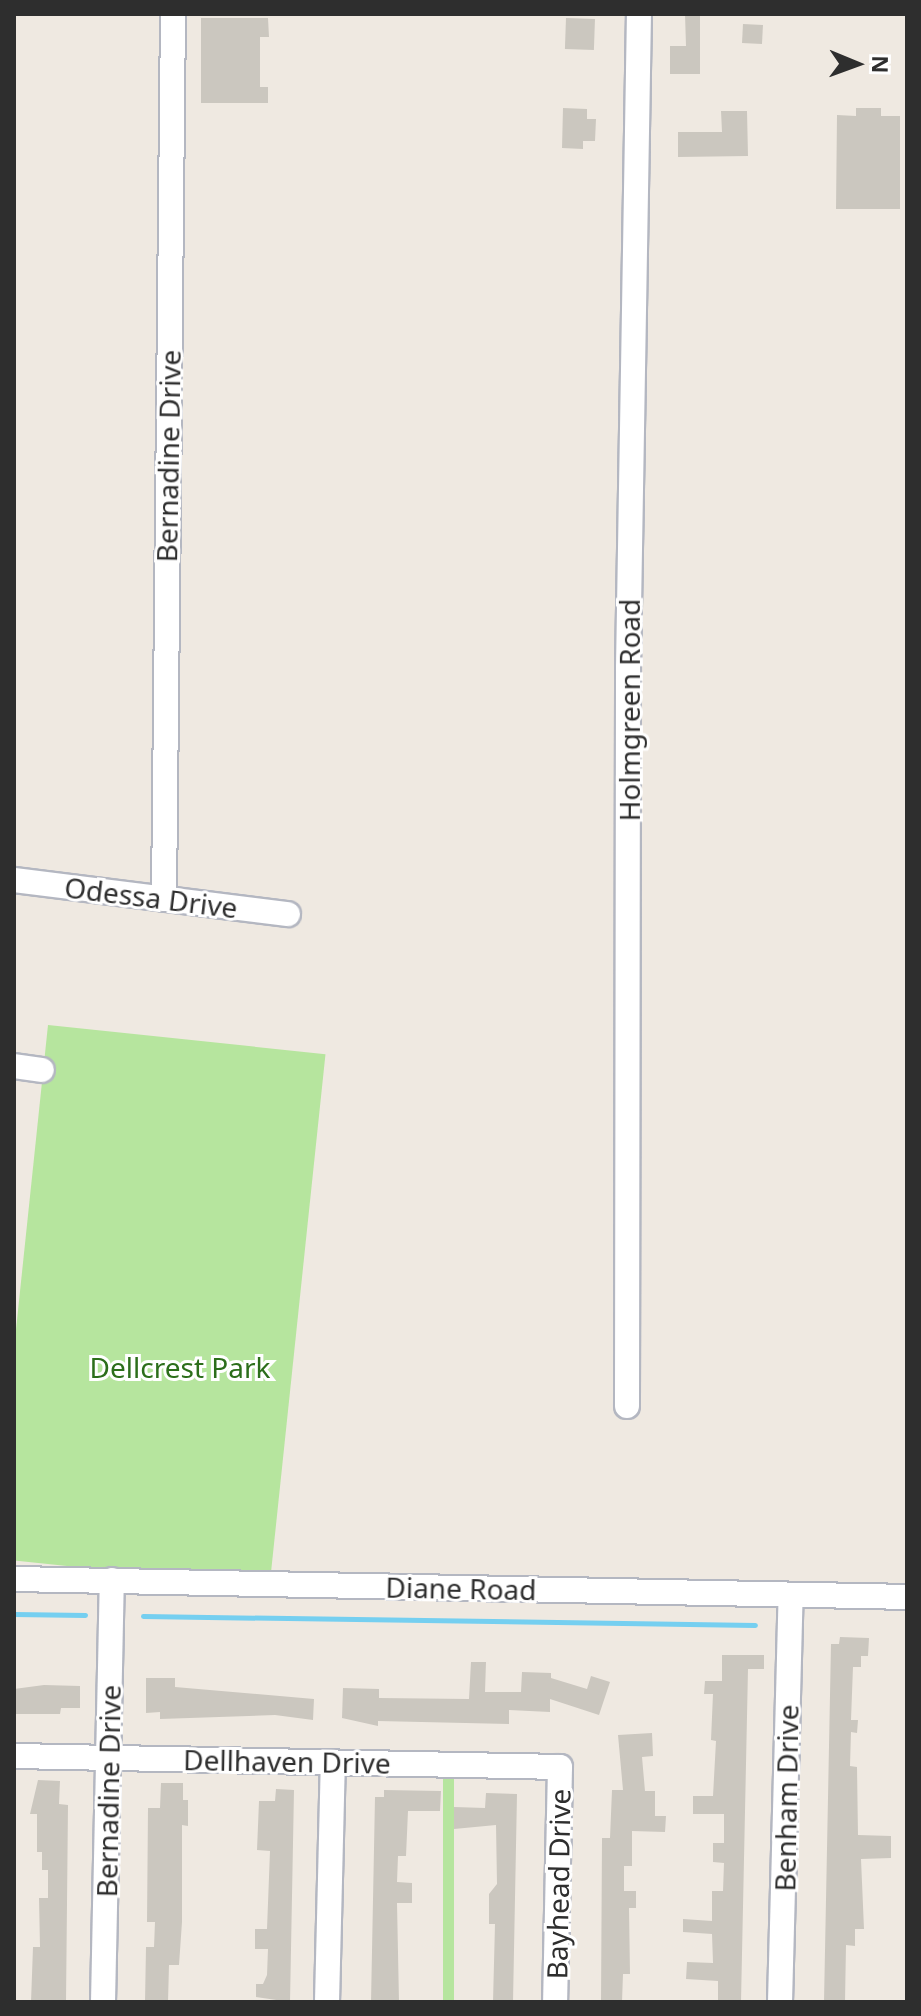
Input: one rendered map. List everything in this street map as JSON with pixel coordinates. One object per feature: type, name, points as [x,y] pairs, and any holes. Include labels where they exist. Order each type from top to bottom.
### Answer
[{"type":"street","name":"Bernadine Drive","points":[[164,899],[173,14]]},
{"type":"street","name":"Holmgreen Road","points":[[627,1406],[628,668],[639,14]]},
{"type":"street","name":"Odessa Drive","points":[[14,880],[288,914]]},
{"type":"street","points":[[14,1066],[42,1070]]},
{"type":"street","name":"Diane Road","points":[[14,1579],[907,1597]]},
{"type":"street","name":"Bernadine Drive","points":[[103,2002],[112,1580]]},
{"type":"street","name":"Benham Drive","points":[[780,2002],[791,1595]]},
{"type":"street","name":"Dellhaven Drive","points":[[14,1756],[560,1767]]},
{"type":"street","points":[[327,2002],[333,1763]]},
{"type":"street","name":"Bayhead Drive","points":[[555,2002],[560,1767]]},
{"type":"green space","name":"Dellcrest Park","points":[[48,1025],[325,1054],[269,1587],[14,1560],[14,1348]]},
{"type":"green space","points":[[443,1776],[454,1776],[454,2002],[443,2002]]},
{"type":"building","points":[[685,14],[700,14],[700,74],[670,74],[670,46],[686,46]]},
{"type":"building","points":[[201,18],[268,18],[269,37],[260,37],[260,87],[268,87],[268,103],[201,103]]},
{"type":"building","points":[[566,18],[595,19],[594,50],[565,49]]},
{"type":"building","points":[[743,24],[763,25],[762,44],[742,43]]},
{"type":"building","points":[[563,108],[587,109],[587,119],[596,119],[595,141],[583,141],[583,149],[562,148]]},
{"type":"building","points":[[856,108],[881,108],[881,116],[900,116],[900,209],[836,209],[837,115],[856,116]]},
{"type":"building","points":[[721,111],[747,111],[748,156],[678,157],[678,132],[722,132]]},
{"type":"building","points":[[840,1637],[869,1638],[868,1656],[861,1656],[861,1667],[853,1667],[851,1720],[858,1720],[857,1733],[851,1732],[850,1766],[857,1767],[858,1835],[891,1836],[891,1858],[861,1859],[864,1929],[855,1929],[855,1946],[846,1945],[845,2002],[824,2002],[831,1644],[839,1644]]},
{"type":"building","points":[[722,1655],[764,1655],[764,1669],[748,1669],[741,2002],[718,2002],[718,1981],[686,1979],[687,1962],[713,1963],[712,1934],[683,1932],[683,1919],[712,1921],[712,1891],[723,1891],[724,1863],[713,1862],[713,1843],[724,1843],[724,1814],[693,1814],[693,1796],[713,1796],[716,1741],[711,1740],[713,1694],[704,1694],[705,1681],[722,1681]]},
{"type":"building","points":[[471,1662],[486,1662],[485,1692],[521,1692],[522,1672],[551,1673],[551,1678],[587,1689],[591,1676],[610,1682],[599,1715],[550,1699],[550,1712],[509,1710],[509,1724],[378,1721],[378,1726],[342,1718],[343,1688],[379,1689],[379,1698],[469,1699]]},
{"type":"building","points":[[146,1678],[175,1678],[175,1687],[314,1699],[313,1720],[275,1715],[160,1719],[160,1712],[146,1713]]},
{"type":"building","points":[[44,1685],[80,1686],[80,1708],[61,1708],[60,1714],[14,1714],[14,1689]]},
{"type":"building","points":[[652,1733],[653,1756],[642,1757],[645,1791],[655,1791],[655,1816],[666,1816],[665,1832],[632,1831],[632,1866],[624,1866],[624,1891],[636,1891],[636,1908],[629,1908],[630,1974],[623,1974],[622,2002],[601,2002],[602,1838],[610,1838],[612,1790],[623,1790],[618,1735]]},
{"type":"building","points":[[38,1780],[60,1781],[59,1804],[68,1805],[66,2002],[31,2002],[33,1947],[40,1947],[39,1898],[48,1898],[48,1870],[42,1870],[42,1852],[37,1852],[37,1814],[30,1814]]},
{"type":"building","points":[[161,1783],[183,1783],[183,1800],[188,1800],[188,1826],[182,1825],[179,1965],[169,1965],[168,2002],[145,2002],[146,1947],[154,1947],[155,1922],[147,1922],[148,1808],[160,1808]]},
{"type":"building","points":[[276,1789],[294,1790],[290,2002],[256,1997],[256,1984],[263,1984],[267,1975],[268,1949],[255,1949],[255,1929],[267,1929],[270,1851],[257,1850],[259,1801],[275,1801]]},
{"type":"building","points":[[384,1790],[441,1791],[440,1811],[408,1811],[406,1856],[398,1856],[397,1882],[412,1883],[412,1903],[397,1903],[399,2002],[371,2002],[375,1797],[384,1797]]},
{"type":"building","points":[[486,1793],[517,1794],[513,2002],[493,2002],[495,1924],[489,1924],[489,1894],[497,1884],[496,1825],[454,1829],[454,1807],[485,1808]]},
{"type":"waterway","points":[[14,1614],[85,1615]]},
{"type":"waterway","points":[[143,1616],[755,1625]]}]
